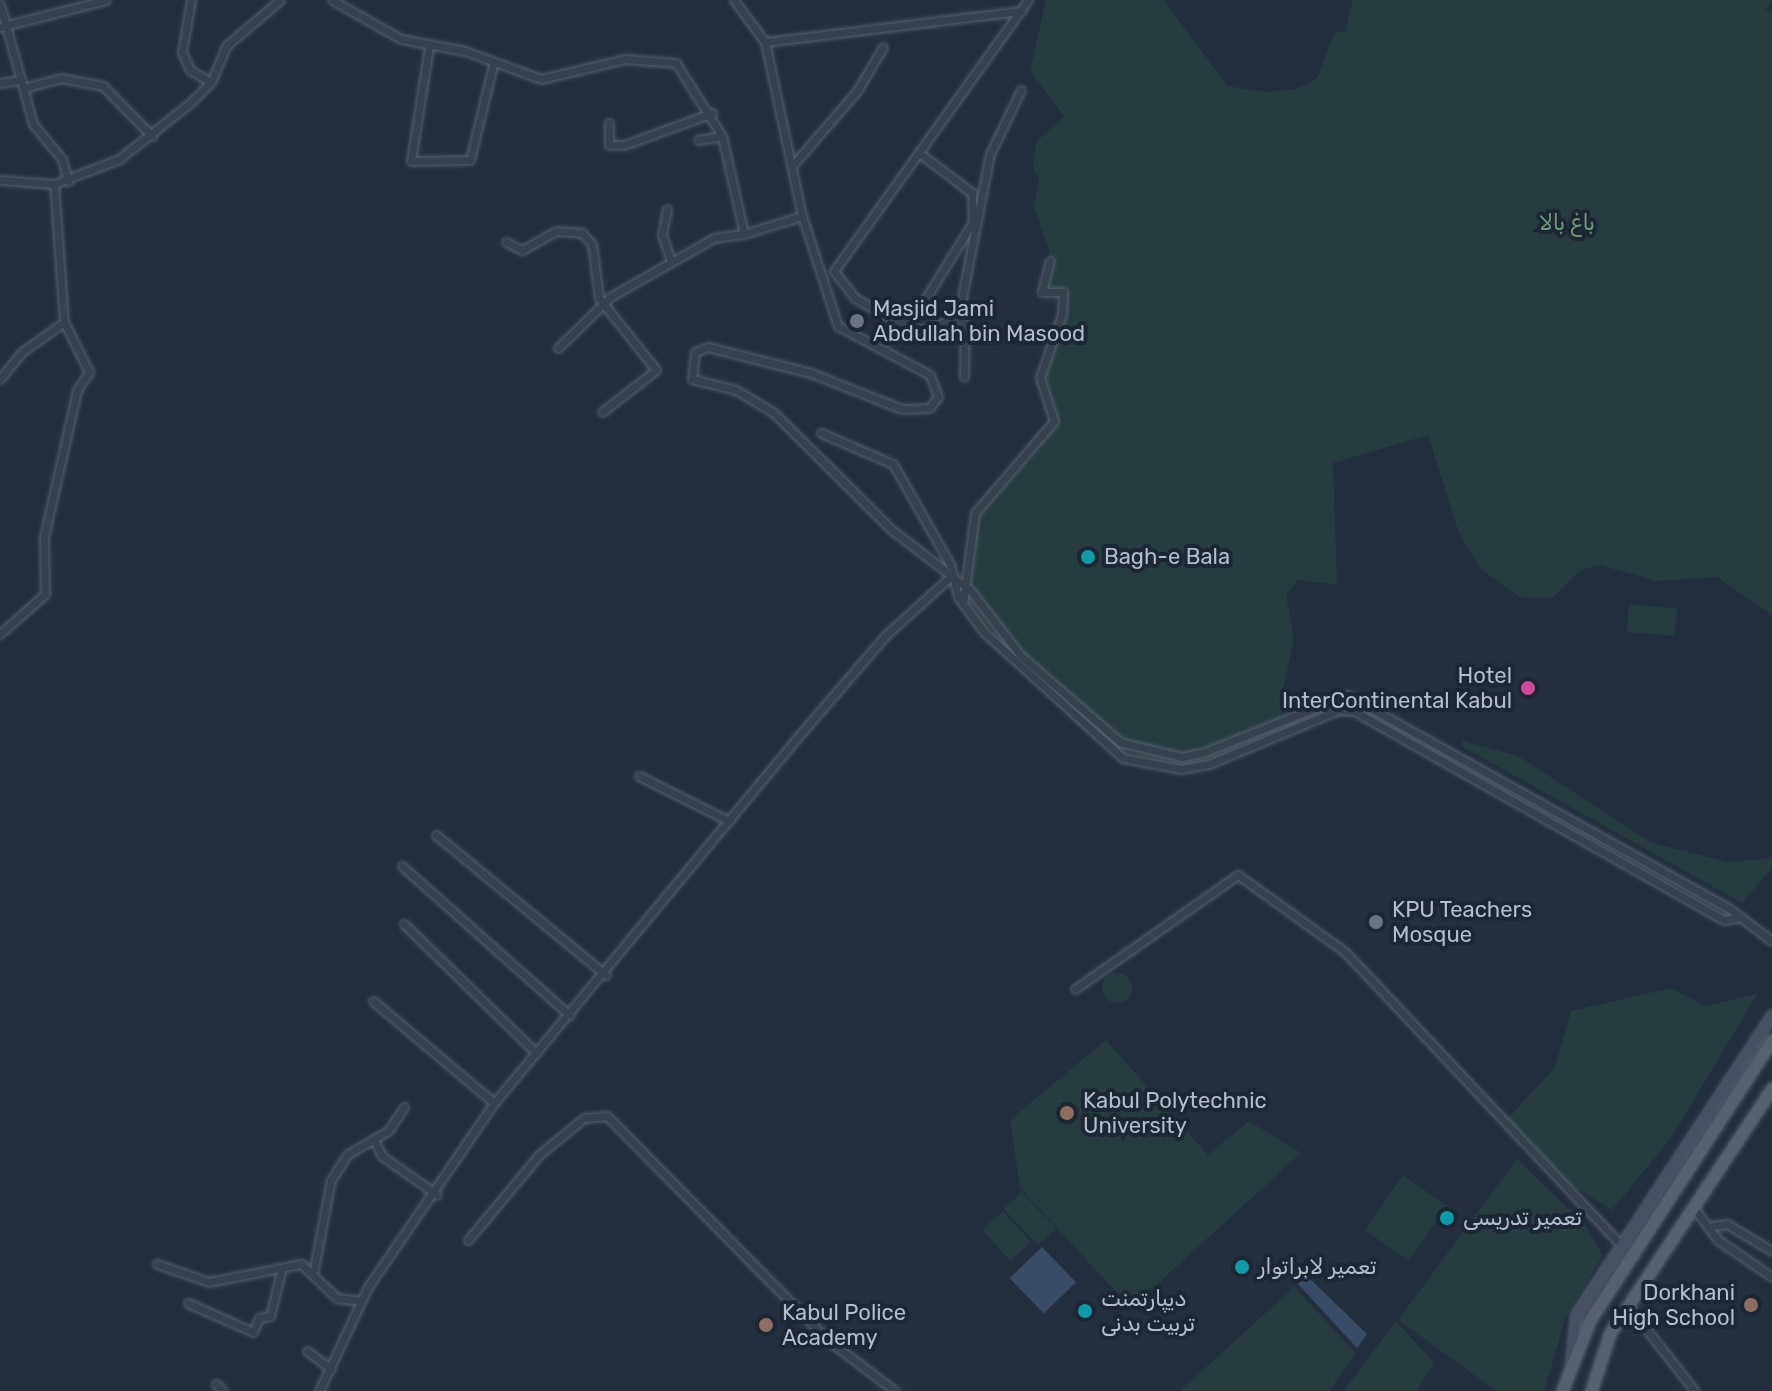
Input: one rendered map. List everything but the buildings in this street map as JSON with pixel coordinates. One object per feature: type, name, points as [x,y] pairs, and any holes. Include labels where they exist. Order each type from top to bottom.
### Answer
[{"type":"main road","points":[[1562,1391],[1590,1320],[1772,1040]]},
{"type":"main road","points":[[1591,1391],[1600,1351],[1772,1088]]},
{"type":"street","points":[[3,27],[106,0]]},
{"type":"street","points":[[191,0],[182,52],[190,70],[211,82]]},
{"type":"street","points":[[0,180],[54,184],[68,181],[152,136],[211,82],[226,46],[280,0]]},
{"type":"street","points":[[332,0],[355,19],[429,47],[465,51],[493,65],[541,79],[625,59],[676,63],[712,113],[722,136],[744,234]]},
{"type":"street","points":[[734,0],[765,42],[802,216],[838,326],[930,375],[938,397],[929,408],[902,409],[811,373],[708,347],[695,352],[692,379],[736,390],[774,413],[870,510],[970,590],[1020,655],[1120,742],[1182,757],[1347,695],[1772,941]]},
{"type":"street","points":[[922,155],[972,193],[973,222],[916,314],[899,323],[855,298],[834,271],[922,155],[1028,0]]},
{"type":"street","points":[[0,4],[3,27],[33,124],[62,159],[68,181]]},
{"type":"street","points":[[765,42],[1022,11]]},
{"type":"street","points":[[429,47],[411,161],[470,160],[493,65]]},
{"type":"street","points":[[792,166],[857,91],[883,47]]},
{"type":"street","points":[[0,83],[22,84],[61,78],[103,86],[152,136]]},
{"type":"street","points":[[958,318],[990,154],[1021,90]]},
{"type":"street","points":[[609,123],[609,145],[624,145],[712,113]]},
{"type":"street","points":[[698,140],[722,136]]},
{"type":"street","points":[[0,634],[45,594],[44,537],[77,390],[89,372],[64,322],[54,184]]},
{"type":"street","points":[[667,209],[662,235],[671,261]]},
{"type":"street","points":[[558,348],[603,303],[671,261],[714,238],[744,234],[802,216]]},
{"type":"street","points":[[506,242],[522,250],[551,232],[582,233],[592,244],[592,276],[603,303],[656,370],[602,412]]},
{"type":"street","points":[[963,604],[970,590],[975,513],[1054,421],[1040,378],[1062,314],[1063,292],[1042,292],[1050,261]]},
{"type":"street","points":[[894,338],[958,318]]},
{"type":"street","points":[[958,318],[965,324],[964,377]]},
{"type":"street","points":[[0,379],[64,322]]},
{"type":"street","points":[[821,433],[893,464],[963,604],[1012,664],[1123,758],[1181,769],[1209,764],[1310,720],[1354,711],[1724,920],[1736,918]]},
{"type":"street","points":[[319,1391],[360,1301],[437,1195],[494,1103],[606,975],[729,821],[886,635],[951,576]]},
{"type":"street","points":[[1305,709],[1310,720]]},
{"type":"street","points":[[1425,751],[1430,741]]},
{"type":"street","points":[[639,776],[729,821]]},
{"type":"street","points":[[436,835],[606,975]]},
{"type":"street","points":[[402,866],[569,1015]]},
{"type":"street","points":[[1075,989],[1238,875],[1345,952],[1620,1244]]},
{"type":"street","points":[[404,924],[536,1053]]},
{"type":"street","points":[[373,1001],[494,1103]]},
{"type":"street","points":[[1571,1362],[1576,1314],[1772,1015]]},
{"type":"street","points":[[360,1301],[337,1298],[314,1269],[331,1180],[348,1154],[374,1140],[404,1107]]},
{"type":"street","points":[[468,1240],[540,1154],[584,1118],[607,1116],[829,1341],[895,1391]]},
{"type":"street","points":[[374,1140],[382,1156],[437,1195]]},
{"type":"street","points":[[1693,1207],[1713,1226],[1718,1240],[1772,1277]]},
{"type":"street","points":[[1713,1226],[1727,1224],[1772,1251]]},
{"type":"street","points":[[157,1264],[209,1282],[282,1268],[314,1269]]},
{"type":"street","points":[[188,1303],[253,1332],[259,1318],[270,1316],[282,1268]]},
{"type":"street","points":[[1628,1306],[1695,1391]]},
{"type":"street","points":[[307,1351],[331,1369]]},
{"type":"street","points":[[216,1384],[223,1391]]},
{"type":"green space","name":"باغ بالا","points":[[1046,0],[1164,0],[1227,86],[1266,92],[1298,89],[1317,78],[1335,32],[1345,32],[1353,0],[1772,0],[1765,10],[1772,11],[1772,615],[1717,577],[1657,581],[1600,565],[1581,570],[1552,598],[1519,597],[1481,569],[1459,533],[1428,435],[1333,463],[1337,585],[1298,580],[1286,595],[1294,640],[1280,702],[1299,726],[1209,764],[1181,769],[1123,758],[1096,741],[1012,664],[963,604],[971,528],[984,498],[1053,426],[1040,378],[1063,293],[1042,292],[1050,254],[1034,206],[1039,179],[1033,169],[1036,142],[1064,116],[1030,71]]},
{"type":"green space","points":[[1629,604],[1677,608],[1674,636],[1627,632]]},
{"type":"green space","points":[[1463,741],[1518,756],[1650,842],[1728,862],[1772,858],[1772,868],[1742,903],[1461,746]]},
{"type":"green space","points":[[1117,973],[1123,974],[1131,982],[1131,994],[1123,1002],[1117,1003],[1111,1002],[1103,994],[1102,988],[1103,982],[1111,974]]},
{"type":"green space","points":[[1671,988],[1706,1006],[1757,994],[1671,1138],[1612,1210],[1566,1182],[1507,1119],[1555,1067],[1571,1011]]},
{"type":"green space","points":[[1106,1040],[1208,1155],[1249,1121],[1301,1153],[1131,1308],[1020,1188],[1010,1120]]},
{"type":"green space","points":[[1517,1159],[1585,1225],[1603,1255],[1566,1317],[1544,1391],[1497,1391],[1398,1320]]},
{"type":"green space","points":[[1403,1175],[1447,1206],[1409,1261],[1365,1230]]},
{"type":"green space","points":[[1022,1192],[1056,1229],[1038,1246],[1004,1209]]},
{"type":"green space","points":[[1003,1211],[1031,1242],[1010,1261],[982,1230]]},
{"type":"green space","points":[[1294,1287],[1356,1353],[1329,1391],[1180,1391]]},
{"type":"green space","points":[[1396,1321],[1434,1363],[1416,1391],[1344,1391]]},
{"type":"water","points":[[1042,1247],[1076,1282],[1044,1314],[1010,1278]]},
{"type":"water","points":[[1307,1276],[1367,1334],[1357,1348],[1298,1284]]},
{"type":"place","name":"Masjid Jami Abdullah bin Masood","points":[[857,321]]},
{"type":"place","name":"Bagh-e Bala","points":[[1088,557]]},
{"type":"place","name":"Hotel InterContinental Kabul","points":[[1528,688]]},
{"type":"place","name":"KPU Teachers Mosque","points":[[1376,922]]},
{"type":"place","name":"Kabul Polytechnic University","points":[[1067,1113]]},
{"type":"place","name":"تعمیر تدریسی","points":[[1447,1218]]},
{"type":"place","name":"تعمیر لابراتوار","points":[[1242,1267]]},
{"type":"place","name":"Dorkhani High School","points":[[1751,1305]]},
{"type":"place","name":"دیپارتمنت تربیت بدنی","points":[[1085,1311]]},
{"type":"place","name":"Kabul Police Academy","points":[[766,1325]]}]
